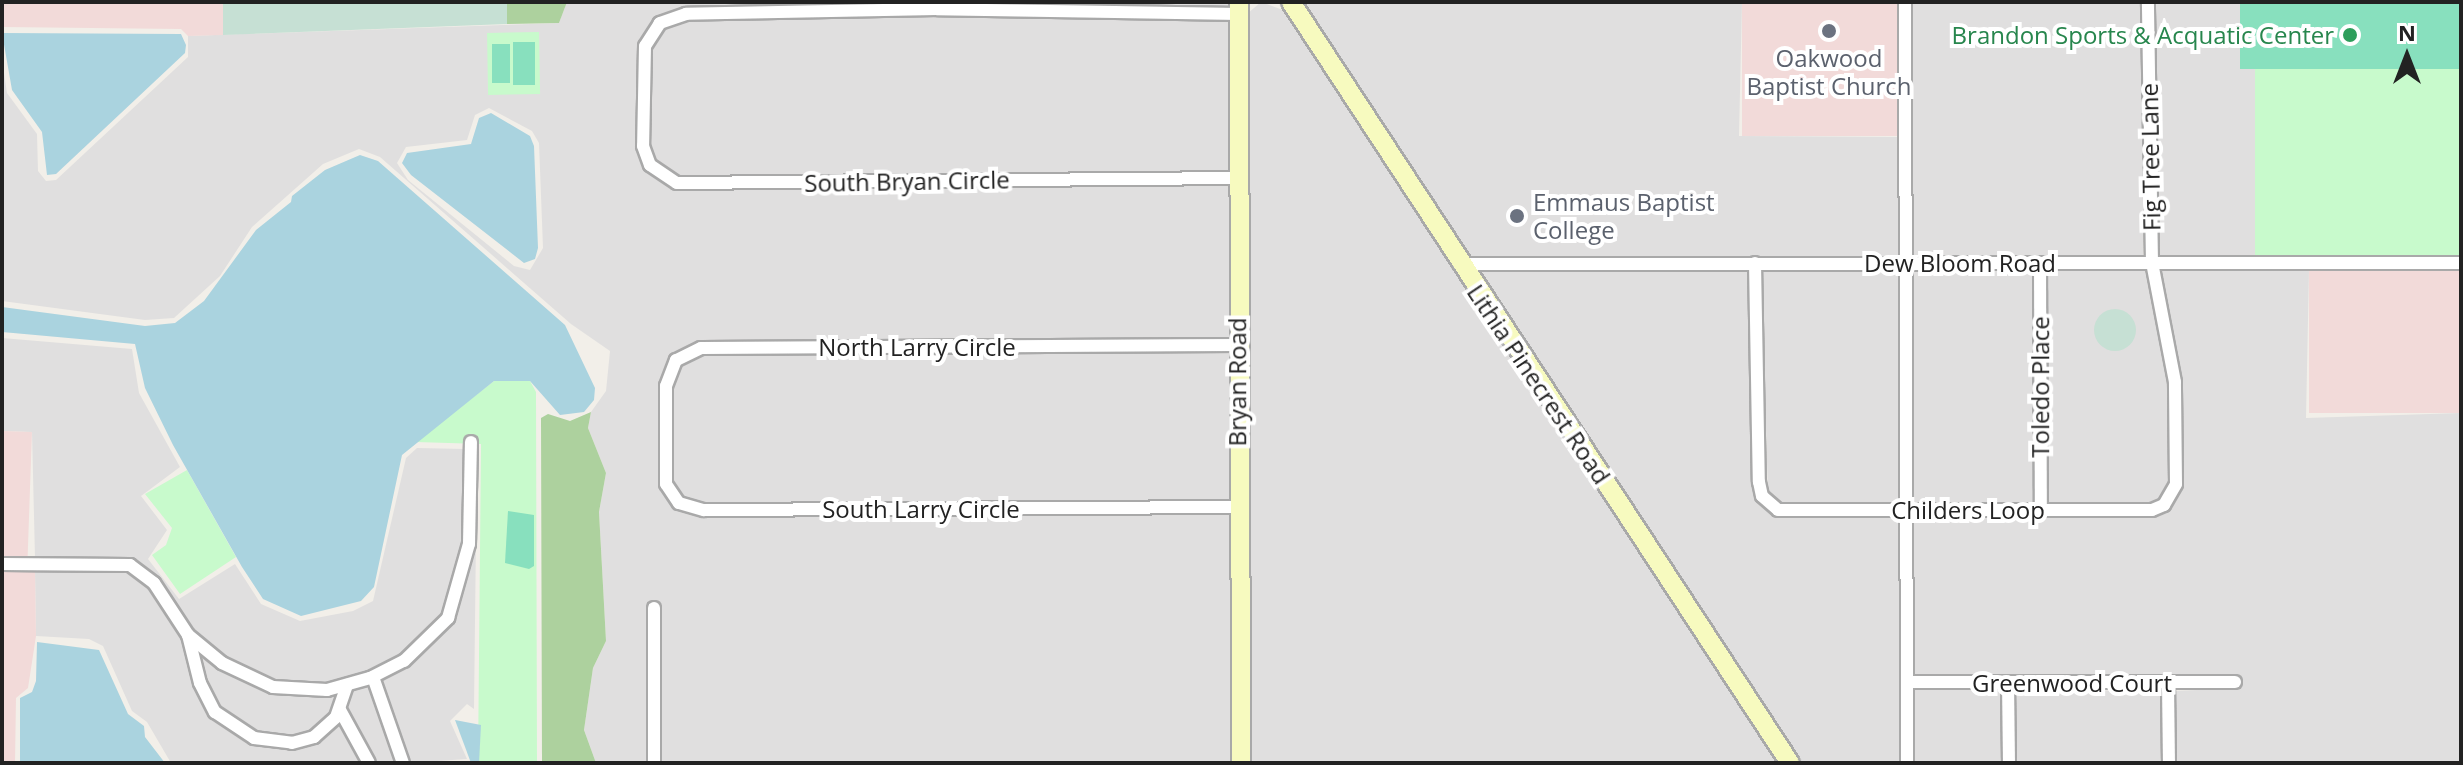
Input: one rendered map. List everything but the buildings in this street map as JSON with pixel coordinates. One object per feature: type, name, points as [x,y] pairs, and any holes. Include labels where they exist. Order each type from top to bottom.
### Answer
[{"type":"main road","name":"Lithia Pinecrest Road","points":[[1291,4],[1459,264],[1790,763]]},
{"type":"main road","name":"Bryan Road","points":[[1241,9],[1237,345],[1241,763]]},
{"type":"street","points":[[1905,2],[1907,763]]},
{"type":"street","name":"Fig Tree Lane","points":[[2148,2],[2152,263]]},
{"type":"street","name":"South Bryan Circle","points":[[1239,178],[677,183],[650,165],[643,146],[645,46],[660,23],[686,14],[937,5],[1241,9]]},
{"type":"street","name":"Childers Loop","points":[[1755,263],[1762,496],[1778,510],[2041,511],[2152,510],[2171,496],[2176,484],[2175,382],[2152,263]]},
{"type":"street","name":"Toledo Place","points":[[2040,263],[2041,511]]},
{"type":"street","name":"Dew Bloom Road","points":[[1459,264],[2461,263]]},
{"type":"street","name":"North Larry Circle","points":[[666,434],[666,386],[676,360],[701,348],[1237,345]]},
{"type":"street","name":"South Larry Circle","points":[[666,434],[666,484],[679,503],[704,510],[1238,507]]},
{"type":"street","points":[[188,635],[222,663],[273,687],[327,690],[373,677],[404,661],[448,618],[469,544],[471,442]]},
{"type":"street","points":[[2,564],[130,565],[154,583],[188,635],[207,698],[239,731],[292,743],[314,737],[340,710],[347,685]]},
{"type":"street","points":[[654,608],[654,763]]},
{"type":"street","points":[[373,677],[403,763]]},
{"type":"street","name":"Greenwood Court","points":[[1908,682],[2235,682]]},
{"type":"street","points":[[2008,682],[2009,763]]},
{"type":"street","points":[[2168,684],[2169,763]]},
{"type":"street","points":[[340,710],[369,763]]},
{"type":"shaded area","points":[[2,2],[223,2],[223,35],[188,36],[181,29],[2,27]]},
{"type":"shaded area","points":[[567,2],[932,2],[686,8],[658,16],[641,42],[638,149],[647,171],[674,189],[1233,184],[1231,339],[699,342],[671,358],[661,487],[677,509],[704,516],[1232,513],[1235,763],[660,763],[659,602],[648,602],[649,763],[596,763],[584,730],[593,668],[606,641],[599,512],[606,473],[588,428],[591,412],[606,391],[610,351],[571,324],[380,157],[359,149],[323,164],[252,227],[220,276],[174,318],[145,320],[2,301],[2,59],[7,93],[37,134],[38,171],[46,181],[56,180],[188,57],[188,36],[559,23]],"holes":[[[489,108],[532,131],[539,143],[543,248],[530,270],[514,266],[408,180],[397,163],[406,147],[467,140],[475,115]]]},
{"type":"shaded area","points":[[943,2],[1233,2],[1233,7],[943,3]]},
{"type":"shaded area","points":[[1261,2],[1291,13],[1453,270],[1783,763],[1246,763],[1247,14]]},
{"type":"shaded area","points":[[1298,2],[1742,2],[1739,136],[1900,137],[1901,256],[1462,257]]},
{"type":"shaded area","points":[[1742,2],[1900,2],[1900,136],[1742,136]]},
{"type":"shaded area","points":[[1911,2],[2143,2],[2143,256],[1911,256]]},
{"type":"shaded area","points":[[2154,2],[2255,2],[2255,257],[2154,257]]},
{"type":"shaded area","points":[[937,15],[1232,20],[1233,171],[679,176],[654,161],[649,145],[651,48],[664,28],[687,21]]},
{"type":"shaded area","points":[[1750,269],[1758,501],[1778,517],[1903,517],[1902,763],[1797,763],[1470,270]]},
{"type":"shaded area","points":[[1761,269],[1901,269],[1903,504],[1780,504],[1768,493]]},
{"type":"shaded area","points":[[1912,269],[2034,269],[2034,504],[1912,504]]},
{"type":"shaded area","points":[[2045,269],[2148,270],[2169,383],[2170,483],[2161,500],[2151,504],[2047,504]]},
{"type":"shaded area","points":[[2309,269],[2461,269],[2461,413],[2309,413]]},
{"type":"shaded area","points":[[2159,270],[2309,270],[2306,418],[2461,413],[2461,763],[2174,763],[2174,691],[2241,688],[2240,675],[1914,676],[1914,517],[2152,517],[2176,500],[2182,484],[2181,382]]},
{"type":"shaded area","points":[[2,338],[132,349],[139,393],[180,467],[141,496],[167,530],[148,559],[179,599],[235,564],[261,604],[300,621],[353,611],[373,601],[406,458],[417,448],[465,449],[463,543],[443,615],[401,655],[367,673],[327,683],[274,680],[225,657],[193,632],[159,579],[133,560],[35,558],[32,432],[2,431]]},
{"type":"shaded area","points":[[1231,351],[1232,501],[704,503],[682,497],[672,482],[672,387],[680,365],[702,355]]},
{"type":"shaded area","points":[[2,431],[32,432],[28,559],[2,558]]},
{"type":"shaded area","points":[[477,449],[474,709],[467,704],[450,721],[467,759],[409,763],[380,680],[408,666],[453,620]]},
{"type":"shaded area","points":[[2,570],[35,571],[36,636],[28,688],[16,698],[15,763],[2,763]]},
{"type":"shaded area","points":[[35,571],[129,571],[150,587],[183,638],[195,686],[224,728],[253,744],[291,750],[317,742],[340,722],[362,763],[171,763],[147,722],[132,711],[103,646],[89,639],[36,636]]},
{"type":"shaded area","points":[[196,650],[219,668],[271,693],[340,693],[336,705],[312,731],[291,737],[256,732],[220,708]]},
{"type":"shaded area","points":[[370,685],[397,763],[375,763],[347,710],[352,690]]},
{"type":"shaded area","points":[[1914,689],[2002,689],[2002,763],[1914,763]]},
{"type":"shaded area","points":[[2014,689],[2162,692],[2161,763],[2013,763]]},
{"type":"green space","points":[[223,2],[507,2],[507,24],[223,35]]},
{"type":"green space","points":[[507,2],[567,2],[559,23],[507,24]]},
{"type":"green space","name":"Brandon Sports & Acquatic Center","points":[[2240,2],[2461,2],[2461,69],[2240,69]]},
{"type":"green space","points":[[2255,2],[2461,2],[2461,257],[2255,257]]},
{"type":"green space","points":[[539,32],[540,94],[488,95],[487,33]]},
{"type":"green space","points":[[513,42],[535,42],[535,85],[513,85]]},
{"type":"green space","points":[[492,44],[510,44],[510,83],[492,83]]},
{"type":"green space","points":[[2115,309],[2130,315],[2136,330],[2130,345],[2115,351],[2100,345],[2094,330],[2100,315]]},
{"type":"green space","points":[[519,378],[530,381],[536,392],[537,763],[478,763],[481,444],[416,442],[494,381]]},
{"type":"green space","points":[[591,412],[588,428],[606,473],[599,512],[606,641],[593,668],[584,730],[596,763],[542,763],[541,418],[548,414],[570,421]]},
{"type":"green space","points":[[187,470],[236,557],[180,594],[152,555],[166,545],[172,528],[145,494]]},
{"type":"green space","points":[[508,511],[534,515],[534,566],[529,569],[505,563]]},
{"type":"water","points":[[2,33],[181,34],[186,45],[185,53],[56,174],[47,175],[42,132],[12,90]]},
{"type":"water","points":[[491,113],[530,136],[534,146],[538,248],[535,259],[524,263],[411,175],[402,163],[407,153],[471,144],[479,118]]},
{"type":"water","points":[[360,155],[378,161],[565,325],[595,388],[594,400],[584,412],[560,415],[530,381],[494,381],[402,455],[374,587],[361,601],[301,616],[263,599],[242,567],[173,445],[145,388],[135,344],[2,332],[2,307],[145,326],[175,323],[204,301],[256,230],[291,202],[292,196],[325,170]]},
{"type":"water","points":[[37,642],[99,650],[128,714],[144,726],[145,737],[165,763],[20,763],[20,698],[32,692],[36,681]]},
{"type":"water","points":[[455,720],[481,725],[479,763],[471,763]]},
{"type":"place","name":"Oakwood Baptist Church","points":[[1829,31]]},
{"type":"place","name":"Brandon Sports & Acquatic Center","points":[[2350,35]]},
{"type":"place","name":"Emmaus Baptist College","points":[[1517,216]]}]
